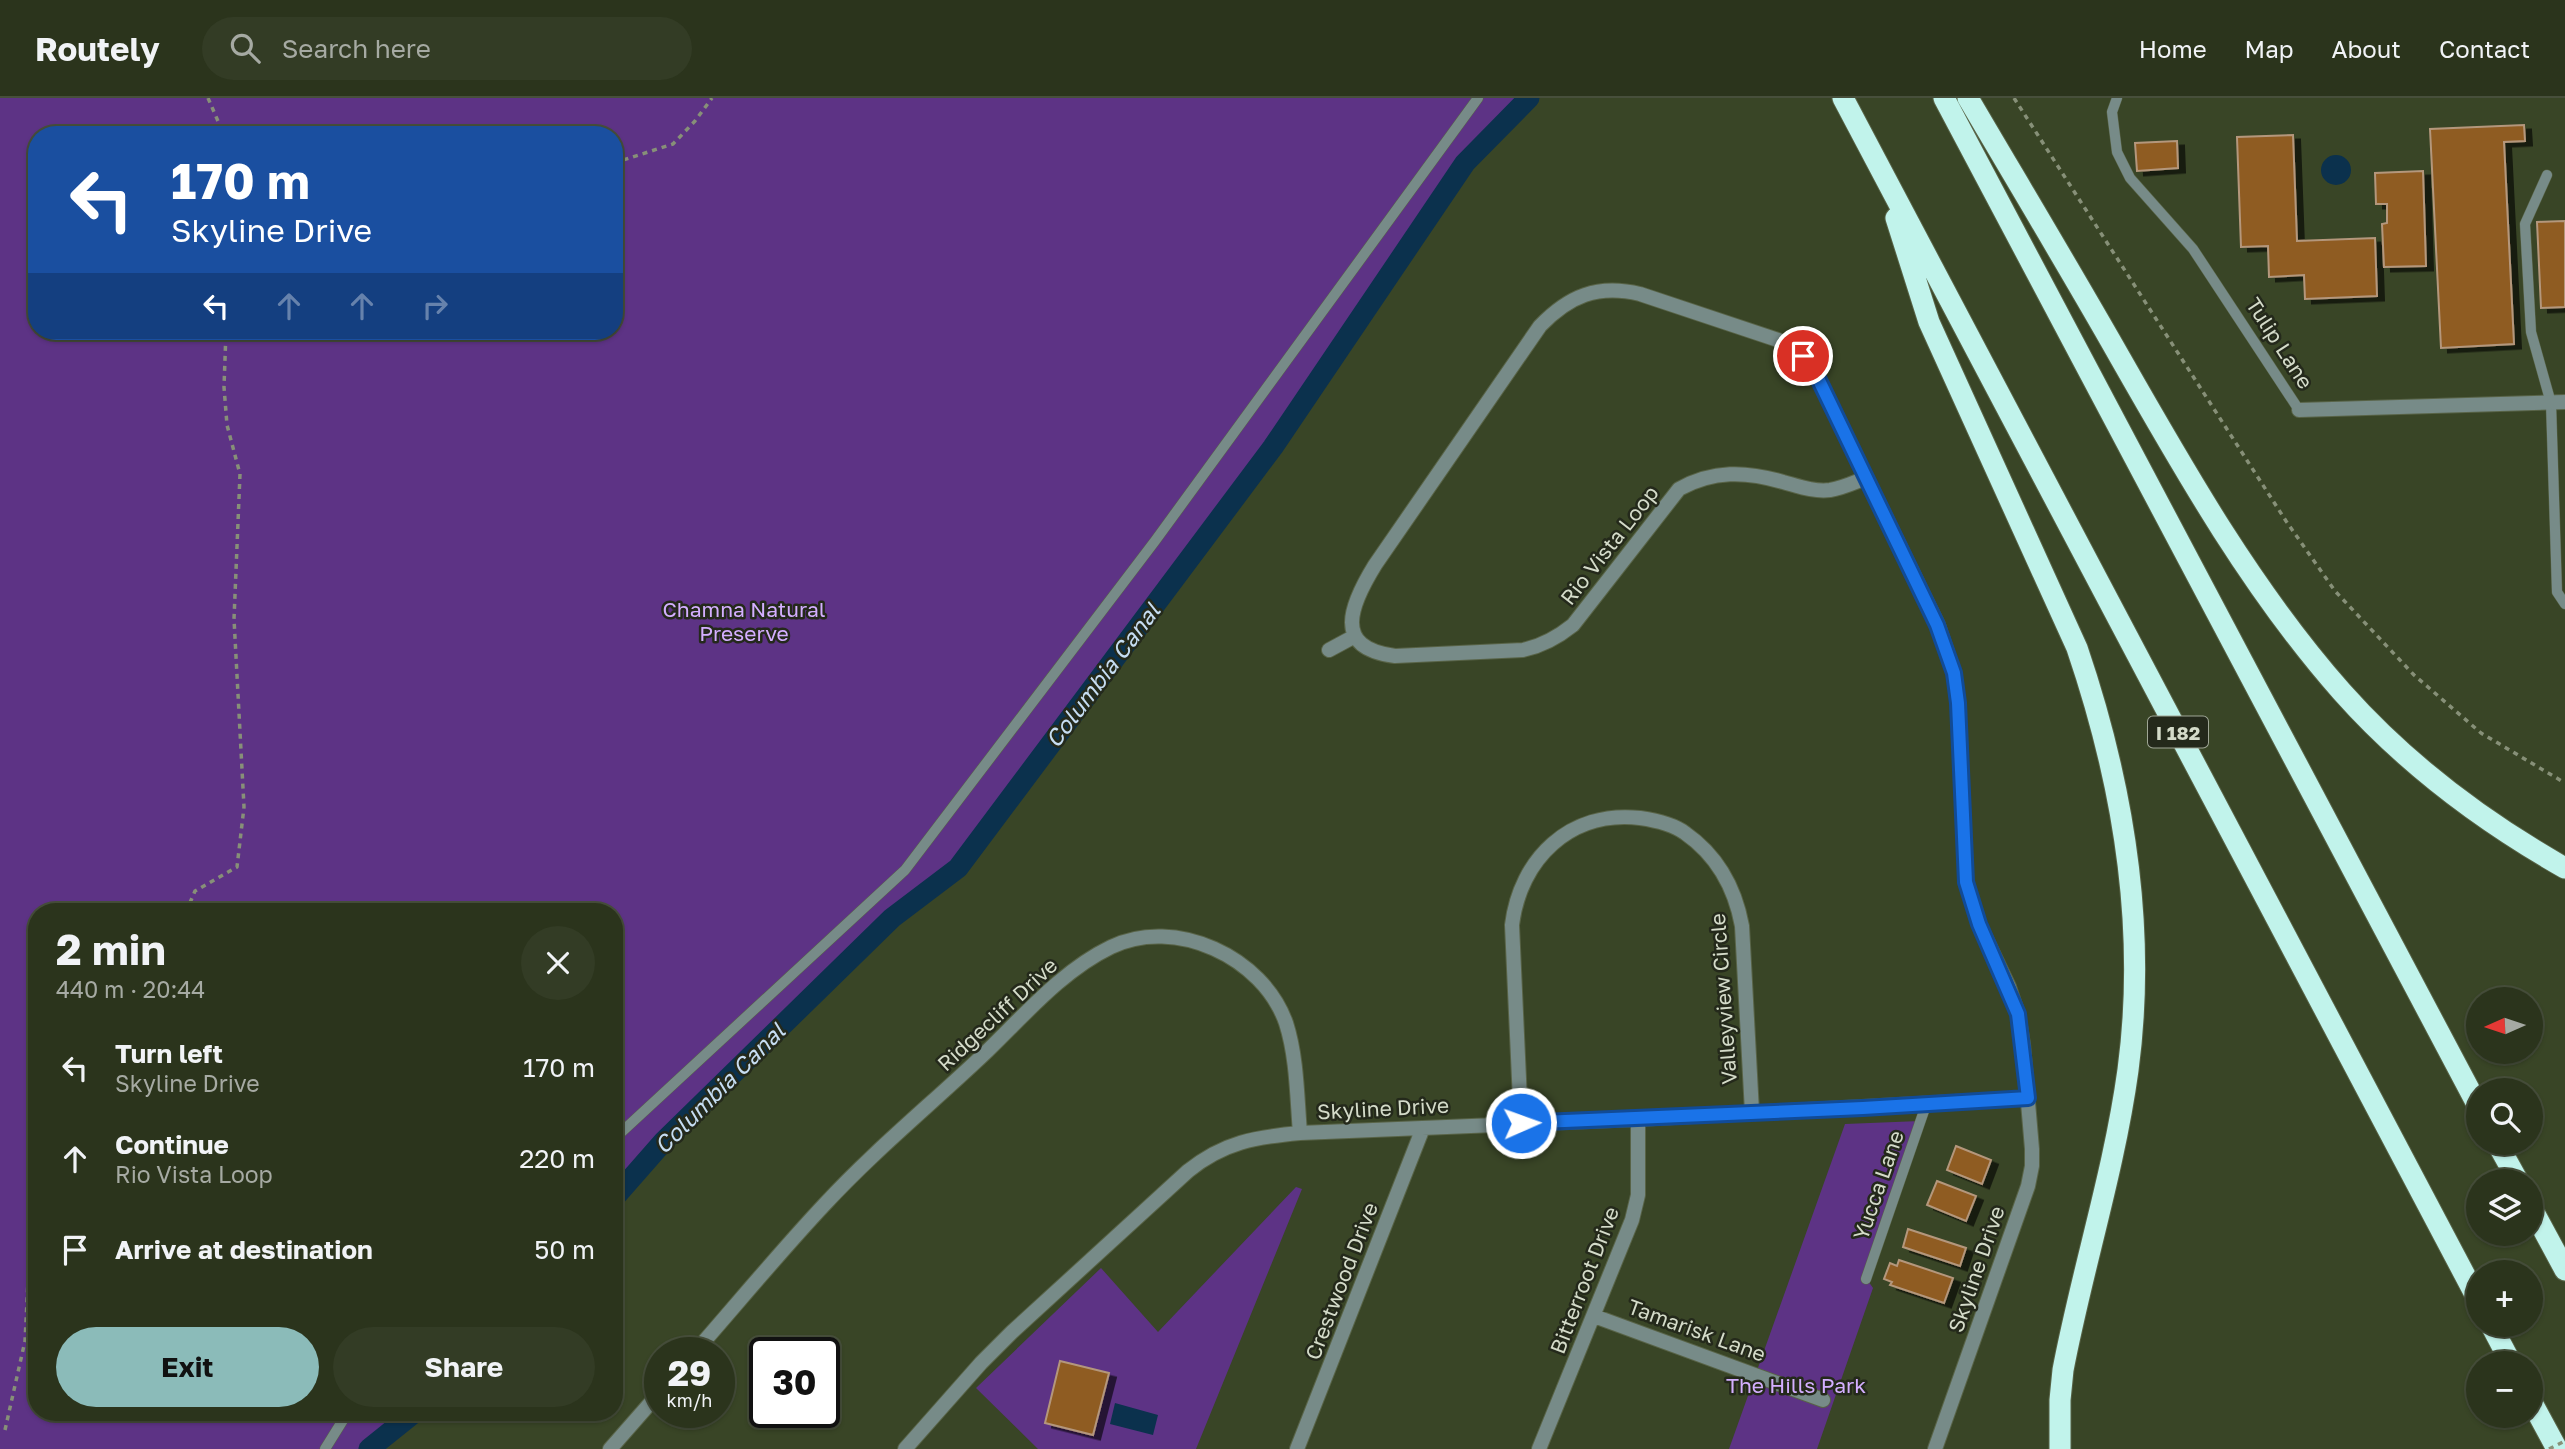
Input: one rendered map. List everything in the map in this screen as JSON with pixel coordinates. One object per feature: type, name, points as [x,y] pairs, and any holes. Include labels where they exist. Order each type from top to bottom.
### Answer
[{"type":"highway","name":"I 182","points":[[1843,98],[2466,1277]]},
{"type":"highway","points":[[1944,98],[2466,1083]]},
{"type":"highway","points":[[1968,98],[2162,431],[2290,628],[2344,693],[2416,764],[2485,818],[2565,868]]},
{"type":"highway","points":[[1878,163],[1929,321],[2077,648],[2109,757],[2127,853],[2133,950],[2132,1032],[2113,1155],[2063,1370],[2060,1449]]},
{"type":"highway","points":[[2543,1229],[2565,1270]]},
{"type":"highway","points":[[2543,1423],[2557,1449]]},
{"type":"highway","points":[[2540,1428],[2549,1449]]},
{"type":"street","points":[[1329,650],[1355,636],[1351,619],[1355,603],[1375,565],[1540,326],[1557,309],[1579,296],[1622,290],[1778,340],[1803,356],[1816,374],[1866,478]]},
{"type":"street","name":"Tulip Lane","points":[[2299,410],[2558,402]]},
{"type":"street","name":"Rio Vista Loop","points":[[1355,636],[1366,649],[1395,656],[1536,648],[1573,625],[1679,489],[1693,481],[1710,476],[1751,474],[1816,490],[1832,490],[1866,478]]},
{"type":"street","name":"Skyline Drive","points":[[1866,478],[1937,625],[1954,673],[1958,703],[1966,882],[1974,911],[2018,1014],[2028,1098],[2032,1166],[2028,1186],[1935,1449]]},
{"type":"street","name":"Valleyview Circle","points":[[1521,1123],[1512,925],[1514,903],[1536,859],[1553,843],[1574,828],[1599,820],[1628,817],[1653,820],[1684,831],[1708,852],[1726,876],[1737,902],[1742,926],[1752,1112]]},
{"type":"street","name":"Ridgecliff Drive","points":[[708,1337],[850,1178],[1070,973],[1113,946],[1137,939],[1186,939],[1208,945],[1248,969],[1262,983],[1278,1005],[1286,1024],[1293,1054],[1300,1133]]},
{"type":"street","name":"Skyline Drive","points":[[905,1449],[1012,1332],[1207,1156],[1229,1145],[1263,1137],[1300,1133],[1638,1119],[2028,1098]]},
{"type":"street","name":"Bitterroot Drive","points":[[1539,1449],[1632,1220],[1638,1195],[1638,1119]]},
{"type":"street","name":"Crestwood Drive","points":[[1297,1449],[1423,1128]]},
{"type":"street","name":"Tamarisk Lane","points":[[1594,1316],[1823,1400]]},
{"type":"street","points":[[610,1449],[644,1410]]},
{"type":"lane","points":[[623,1131],[905,870],[1155,541],[1478,98]]},
{"type":"lane","name":"Tulip Lane","points":[[2117,98],[2112,112],[2117,152],[2130,178],[2193,249],[2299,410]]},
{"type":"lane","points":[[2547,175],[2525,224],[2531,332],[2558,402],[2557,592],[2565,604]]},
{"type":"lane","name":"Yucca Lane","points":[[1866,1279],[1926,1105]]},
{"type":"lane","points":[[326,1449],[343,1421]]},
{"type":"path","points":[[208,98],[220,126]]},
{"type":"path","points":[[623,160],[673,144],[712,98]]},
{"type":"path","points":[[2014,98],[2286,521],[2334,591],[2414,675],[2481,733],[2565,783]]},
{"type":"path","points":[[190,903],[195,891],[237,866],[244,807],[234,619],[240,474],[227,425],[224,387],[226,340]]},
{"type":"path","points":[[5,1430],[25,1341],[28,1280]]},
{"type":"path","points":[[2549,1449],[2565,1441]]},
{"type":"green space","name":"Chamna Natural Preserve","points":[[0,98],[1530,98],[1465,163],[1273,447],[958,868],[892,918],[664,1141],[623,1188],[623,903],[28,903],[28,1421],[404,1421],[369,1449],[0,1449]]},
{"type":"green space","name":"The Hills Park","points":[[1920,1121],[1866,1278],[1873,1288],[1817,1449],[1729,1449],[1845,1124]]},
{"type":"green space","points":[[1296,1187],[1302,1189],[1196,1449],[1038,1449],[976,1388],[1101,1268],[1158,1332]]},
{"type":"water","points":[[2336,155],[2342,156],[2350,164],[2350,176],[2342,184],[2336,185],[2330,184],[2322,176],[2321,170],[2322,164],[2330,156]]},
{"type":"water","points":[[1115,1403],[1158,1415],[1153,1435],[1110,1424]]},
{"type":"building","points":[[2524,125],[2525,141],[2504,142],[2514,344],[2441,348],[2430,129]]},
{"type":"building","points":[[2293,135],[2297,241],[2375,238],[2377,296],[2305,299],[2304,275],[2269,277],[2268,246],[2241,247],[2237,137]]},
{"type":"building","points":[[2177,141],[2178,168],[2137,171],[2135,143]]},
{"type":"building","points":[[2423,171],[2426,266],[2384,267],[2382,224],[2387,223],[2387,204],[2376,204],[2375,173]]},
{"type":"building","points":[[2565,221],[2565,307],[2541,308],[2537,222]]},
{"type":"building","points":[[1956,1146],[1991,1160],[1982,1184],[1947,1170]]},
{"type":"building","points":[[1937,1181],[1976,1196],[1966,1221],[1927,1205]]},
{"type":"building","points":[[1908,1229],[1966,1248],[1960,1266],[1903,1247]]},
{"type":"building","points":[[1899,1260],[1953,1278],[1944,1303],[1890,1285],[1892,1282],[1884,1279],[1890,1263],[1897,1266]]},
{"type":"building","points":[[1060,1361],[1109,1373],[1093,1435],[1045,1423]]},
{"type":"waterway","name":"Columbia Canal","points":[[623,1188],[664,1141],[892,918],[958,868],[1273,447],[1465,163],[1529,98]]},
{"type":"waterway","name":"Columbia Canal","points":[[369,1449],[404,1421]]},
{"type":"route","points":[[1521,1123],[2028,1098],[2018,1014],[1979,924],[1966,882],[1958,703],[1954,673],[1937,625],[1816,374],[1803,356]]}]
